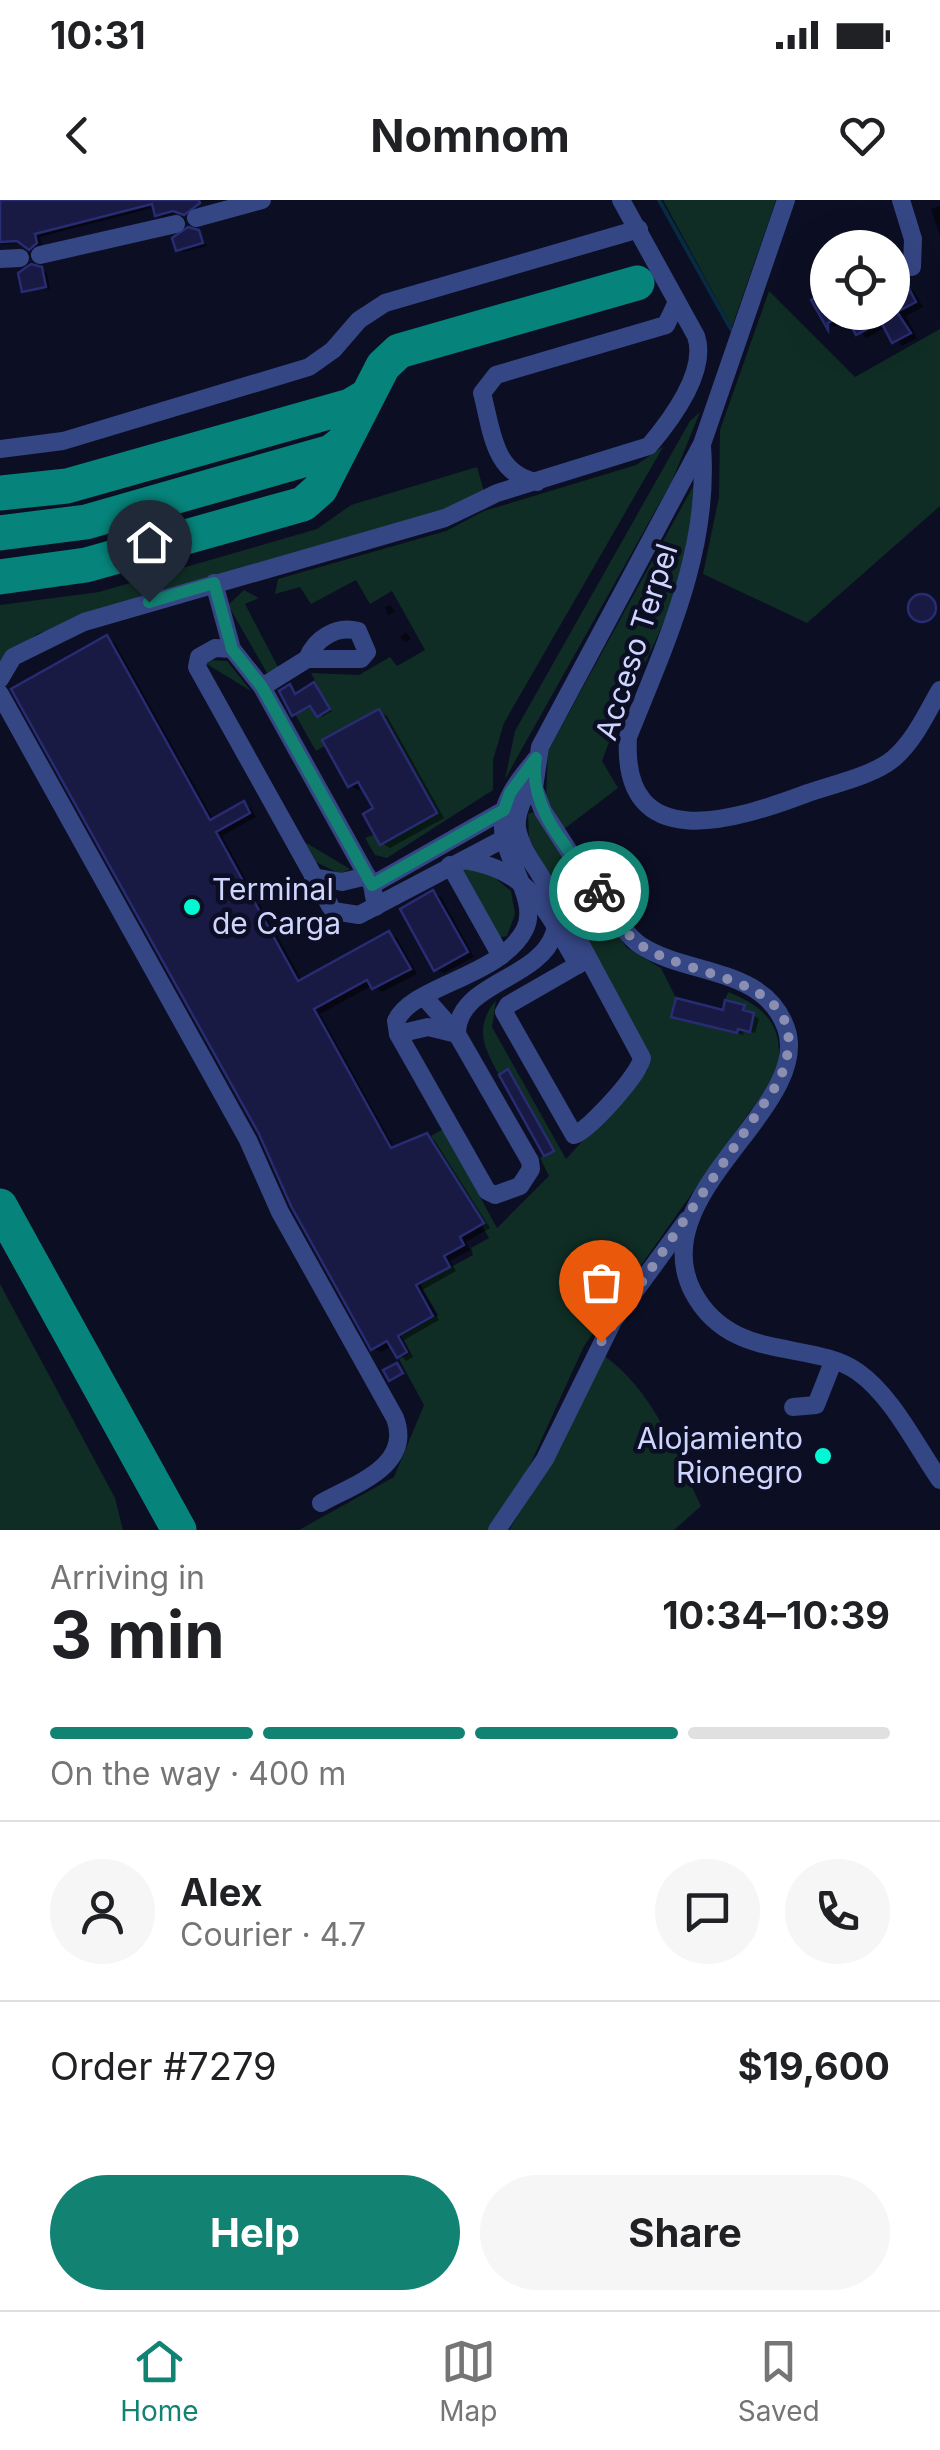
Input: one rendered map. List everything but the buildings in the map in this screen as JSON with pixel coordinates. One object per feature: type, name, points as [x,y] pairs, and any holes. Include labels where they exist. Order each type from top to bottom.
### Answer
[{"type":"street","points":[[196,218],[262,200]]},
{"type":"street","points":[[0,679],[13,658],[56,633],[214,583],[444,518],[482,499],[649,446],[699,363],[700,346],[621,200]]},
{"type":"street","points":[[232,649],[208,650],[199,657],[197,667],[333,911],[353,916],[376,907],[510,835],[535,767],[702,444],[786,200]]},
{"type":"street","points":[[901,200],[914,239],[912,267]]},
{"type":"street","points":[[40,255],[176,224]]},
{"type":"street","points":[[0,449],[63,442],[280,378],[322,360],[359,320],[385,303],[639,230]]},
{"type":"street","points":[[0,258],[20,258]]},
{"type":"street","points":[[666,325],[677,302]]},
{"type":"street","points":[[537,482],[517,476],[501,460],[482,393],[486,383],[496,375],[666,325],[692,330]]},
{"type":"street","name":"Acceso Terpel","points":[[702,444],[705,488],[701,533],[628,737],[626,770],[636,795],[657,814],[680,822],[711,821],[777,805],[890,762],[910,742],[940,690]]},
{"type":"street","points":[[214,583],[232,649],[262,687],[369,881],[376,907]]},
{"type":"street","points":[[262,687],[307,659]]},
{"type":"street","points":[[0,694],[396,1418],[400,1438],[389,1462],[322,1503]]},
{"type":"street","points":[[424,998],[457,1034],[530,1161],[527,1178],[503,1195],[487,1192],[398,1034],[398,1015],[424,998],[501,956],[516,942],[528,917],[504,810],[510,793],[535,767]]},
{"type":"street","points":[[497,1530],[545,1459],[613,1321],[687,1220],[778,1083],[788,1055],[784,1024],[758,990],[663,956],[632,940],[543,811],[535,767]]},
{"type":"street","points":[[313,877],[334,882],[369,881],[504,810]]},
{"type":"street","points":[[510,835],[556,907],[642,1063],[584,1131],[570,1134],[504,1016],[504,1007],[583,962]]},
{"type":"street","points":[[456,863],[489,864],[517,877],[583,962]]},
{"type":"street","points":[[456,863],[501,956]]},
{"type":"street","points":[[457,1034],[463,1008],[540,958],[556,928],[556,907]]},
{"type":"street","points":[[398,1034],[428,1027],[457,1034]]},
{"type":"street","points":[[687,1220],[686,1271],[692,1290],[714,1318],[755,1343],[855,1370],[870,1382],[940,1480]]},
{"type":"street","points":[[794,1407],[805,1409],[819,1401],[832,1362]]},
{"type":"green space","points":[[663,200],[776,200],[732,327]]},
{"type":"green space","points":[[769,291],[855,377],[940,329],[940,506],[807,623],[703,574],[719,497],[720,430]]},
{"type":"green space","points":[[700,412],[672,481],[505,779],[515,731],[690,421]]},
{"type":"green space","points":[[663,447],[504,723],[493,760],[493,790],[387,858],[375,855],[365,838],[437,813],[380,709],[322,740],[325,746],[316,751],[295,714],[310,706],[317,717],[330,709],[311,673],[359,675],[390,657],[397,666],[425,650],[392,591],[370,604],[356,580],[311,604],[300,587],[275,594],[278,579],[446,531],[484,511],[636,465]]},
{"type":"green space","points":[[477,467],[485,495],[446,514],[93,615],[37,634],[0,661],[0,605],[99,592],[317,529],[351,505]]},
{"type":"green space","points":[[696,481],[694,519],[676,591],[602,761],[618,788],[564,829],[546,798],[548,751]]},
{"type":"green space","points":[[244,590],[259,598],[245,604],[278,667],[267,673],[228,605]]},
{"type":"green space","points":[[227,661],[251,691],[205,663]]},
{"type":"green space","points":[[533,812],[627,948],[661,968],[676,998],[671,1017],[736,1033],[738,1029],[749,1032],[754,1013],[725,1000],[728,992],[742,998],[764,1013],[776,1032],[777,1073],[584,1346],[523,1480],[489,1530],[299,1530],[394,1477],[424,1405],[399,1359],[410,1353],[401,1336],[438,1315],[420,1284],[473,1255],[471,1248],[489,1238],[431,1136],[443,1129],[497,1228],[549,1176],[540,1158],[553,1150],[509,1070],[499,1075],[485,1046],[485,1019],[496,1000],[492,1027],[566,1159],[647,1071],[649,1064],[529,838],[528,814]]},
{"type":"green space","points":[[303,841],[350,869],[340,874],[314,861]]},
{"type":"green space","points":[[466,868],[483,868],[511,891],[515,914],[507,936],[497,938],[462,872]]},
{"type":"green space","points":[[0,1284],[115,1498],[123,1530],[0,1530]]},
{"type":"green space","points":[[602,1354],[636,1385],[649,1403],[701,1506],[674,1530],[509,1530],[552,1462]]},
{"type":"waterway","points":[[659,200],[731,329]]},
{"type":"taxiway","points":[[0,577],[86,565],[303,504],[320,489],[383,366],[399,351],[637,283]]},
{"type":"taxiway","points":[[0,493],[67,486],[350,406],[367,396]]},
{"type":"taxiway","points":[[0,533],[86,522],[331,452],[343,443]]},
{"type":"taxiway","points":[[0,1206],[179,1530]]},
{"type":"way so far","points":[[599,891],[632,940],[663,956],[758,990],[779,1014],[788,1036],[788,1055],[778,1083],[601,1342]]},
{"type":"place","name":"Terminal de Carga","points":[[192,907]]},
{"type":"place","name":"Alojamiento Rionegro","points":[[823,1456]]},
{"type":"route","points":[[149,602],[214,583],[232,649],[262,687],[372,885],[504,810],[510,793],[536,758],[534,788],[543,811],[599,891]]}]
